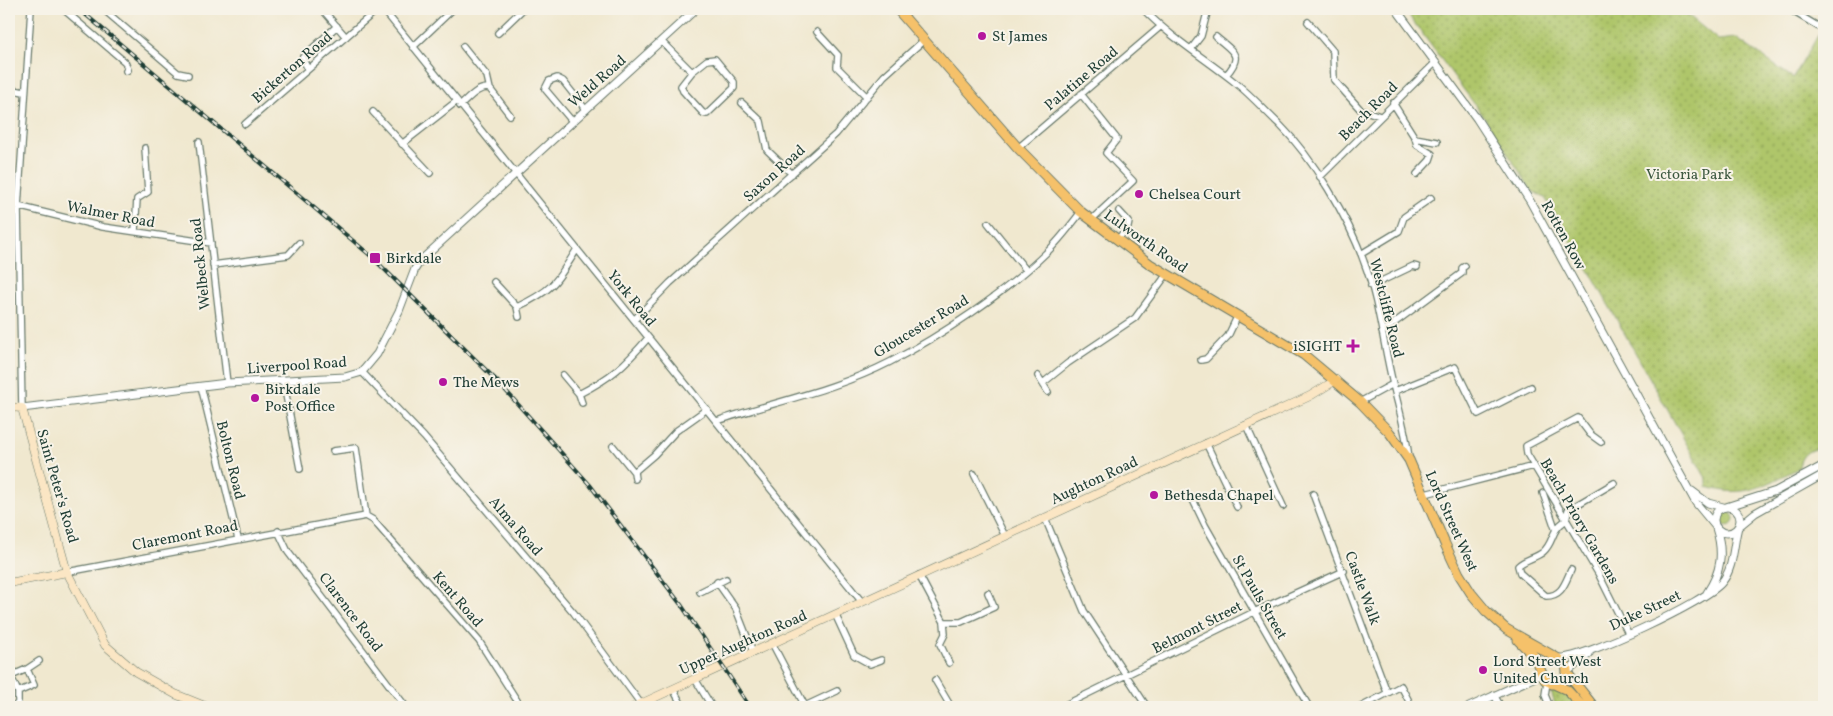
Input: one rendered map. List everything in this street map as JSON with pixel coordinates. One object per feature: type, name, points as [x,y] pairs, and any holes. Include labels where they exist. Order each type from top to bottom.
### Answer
[{"type":"highway","name":"Lulworth Road","points":[[897,9],[1018,148],[1081,212],[1167,274],[1304,355],[1360,402],[1390,433],[1409,460]]},
{"type":"highway","name":"Lord Street West","points":[[1409,460],[1459,574],[1486,611],[1513,634],[1534,656],[1546,677]]},
{"type":"highway","name":"Lord Street West","points":[[1513,634],[1559,658]]},
{"type":"highway","points":[[1546,677],[1548,659],[1559,658],[1566,665],[1567,673],[1594,707]]},
{"type":"highway","points":[[1546,677],[1562,681],[1567,673]]},
{"type":"highway","points":[[1546,677],[1567,690],[1583,707]]},
{"type":"main road","name":"Aughton Road","points":[[862,602],[1310,396],[1336,380]]},
{"type":"main road","name":"Liverpool Road","points":[[9,407],[22,408]]},
{"type":"main road","name":"Saint Peter's Road","points":[[22,408],[67,572],[105,645],[136,672],[175,694],[207,707]]},
{"type":"main road","name":"Claremont Road","points":[[9,583],[67,572]]},
{"type":"main road","name":"Upper Aughton Road","points":[[637,706],[651,704],[672,689],[836,616],[862,602]]},
{"type":"street","points":[[22,408],[18,207],[24,92],[31,9]]},
{"type":"street","points":[[64,9],[125,62],[128,70],[126,72]]},
{"type":"street","points":[[103,9],[178,73],[188,75]]},
{"type":"street","points":[[322,9],[346,37]]},
{"type":"street","name":"Bickerton Road","points":[[245,124],[378,9]]},
{"type":"street","name":"York Road","points":[[383,9],[862,602]]},
{"type":"street","points":[[442,9],[447,14]]},
{"type":"street","points":[[413,47],[453,9]]},
{"type":"street","points":[[498,33],[521,11],[519,9]]},
{"type":"street","name":"Weld Road","points":[[515,173],[662,42],[696,9]]},
{"type":"street","name":"Westcliffe Road","points":[[1143,9],[1160,27],[1226,75],[1280,126],[1320,177],[1340,210],[1361,254],[1371,286],[1406,433],[1409,460]]},
{"type":"street","points":[[1191,49],[1201,36],[1207,13],[1211,9]]},
{"type":"street","name":"Rotten Row","points":[[1396,9],[1477,120],[1530,201],[1696,503],[1716,527]]},
{"type":"street","points":[[1789,9],[1824,30]]},
{"type":"street","points":[[1308,22],[1333,51],[1334,80],[1360,109],[1380,116]]},
{"type":"street","points":[[308,70],[302,58],[337,26]]},
{"type":"street","name":"Palatine Road","points":[[1018,148],[1160,27]]},
{"type":"street","points":[[816,32],[838,55],[838,68],[867,97]]},
{"type":"street","points":[[1216,37],[1234,53],[1236,59],[1235,64],[1226,75]]},
{"type":"street","name":"Saxon Road","points":[[635,319],[670,283],[836,134],[884,76],[924,40]]},
{"type":"street","points":[[662,42],[692,72]]},
{"type":"street","points":[[463,46],[487,76],[490,89],[510,115]]},
{"type":"street","points":[[715,59],[734,82],[734,88],[707,114],[703,113],[683,91],[681,86],[692,72],[707,60],[715,59]]},
{"type":"street","name":"Beach Road","points":[[1320,177],[1435,62]]},
{"type":"street","points":[[572,121],[546,89],[549,81],[557,78],[562,81],[586,110]]},
{"type":"street","points":[[9,89],[24,92]]},
{"type":"street","points":[[402,144],[480,89],[490,89]]},
{"type":"street","points":[[1081,94],[1117,139],[1106,153],[1133,181],[1091,220]]},
{"type":"street","points":[[742,103],[761,121],[767,150],[792,174]]},
{"type":"street","points":[[1393,103],[1415,138],[1417,145],[1432,154],[1430,160],[1417,174]]},
{"type":"street","points":[[373,112],[430,173]]},
{"type":"street","points":[[1415,138],[1437,142]]},
{"type":"street","name":"Welbeck Road","points":[[199,142],[227,383]]},
{"type":"street","points":[[135,232],[137,199],[148,192],[146,148]]},
{"type":"street","name":"Liverpool Road","points":[[22,408],[227,383],[345,377],[362,372],[376,354],[389,332],[420,262],[515,173]]},
{"type":"street","points":[[1361,254],[1399,230],[1404,216],[1431,198]]},
{"type":"street","name":"Walmer Road","points":[[9,204],[135,232],[211,244]]},
{"type":"street","points":[[1118,239],[1128,227],[1129,222],[1119,211]]},
{"type":"street","name":"Gloucester Road","points":[[717,421],[814,392],[889,362],[986,302],[1046,253],[1081,212]]},
{"type":"street","points":[[988,223],[1026,270]]},
{"type":"street","points":[[213,265],[288,255],[299,242]]},
{"type":"street","points":[[517,307],[545,294],[559,278],[577,250]]},
{"type":"street","points":[[1371,286],[1413,266],[1417,267]]},
{"type":"street","points":[[1382,332],[1462,273],[1465,266]]},
{"type":"street","points":[[1043,383],[1068,363],[1135,318],[1167,274]]},
{"type":"street","points":[[494,282],[517,307],[519,317]]},
{"type":"street","points":[[1201,360],[1206,359],[1228,336],[1238,315]]},
{"type":"street","points":[[578,394],[606,380],[629,360],[648,338]]},
{"type":"street","points":[[1360,402],[1394,388],[1455,368],[1478,414],[1531,387]]},
{"type":"street","name":"Alma Road","points":[[362,372],[424,437],[574,613],[637,706]]},
{"type":"street","points":[[562,375],[578,394],[582,403]]},
{"type":"street","points":[[1038,376],[1048,392]]},
{"type":"street","points":[[283,379],[300,469]]},
{"type":"street","name":"Bolton Road","points":[[201,386],[238,539]]},
{"type":"street","points":[[613,446],[634,475],[676,431],[707,409]]},
{"type":"street","name":"Beach Priory Gardens","points":[[1602,442],[1590,434],[1578,418],[1526,446],[1527,454],[1598,573],[1628,633]]},
{"type":"street","points":[[1246,425],[1283,506]]},
{"type":"street","points":[[1206,443],[1237,507]]},
{"type":"street","points":[[333,451],[356,448],[366,516]]},
{"type":"street","points":[[1824,465],[1776,491],[1724,507],[1714,515],[1716,527],[1727,533],[1738,527],[1755,513],[1824,474]]},
{"type":"street","points":[[1425,494],[1534,466]]},
{"type":"street","points":[[974,474],[1005,536]]},
{"type":"street","points":[[1571,570],[1562,590],[1551,596],[1540,592],[1520,573],[1518,566],[1541,554],[1548,546],[1555,528],[1566,520],[1568,510],[1614,483]]},
{"type":"street","name":"Rotten Row","points":[[1688,487],[1704,501],[1724,507]]},
{"type":"street","points":[[1542,493],[1555,528]]},
{"type":"street","name":"Castle Walk","points":[[1313,494],[1344,571],[1387,692]]},
{"type":"street","name":"St Pauls Street","points":[[1192,498],[1205,525],[1309,707]]},
{"type":"street","points":[[1724,507],[1737,511],[1740,519],[1738,527]]},
{"type":"street","name":"Claremont Road","points":[[67,572],[366,516]]},
{"type":"street","name":"Kent Road","points":[[366,516],[373,520],[479,641],[521,707]]},
{"type":"street","points":[[1045,518],[1084,611],[1147,707]]},
{"type":"street","name":"Duke Street","points":[[1705,596],[1715,580],[1721,560],[1721,546],[1716,527]]},
{"type":"street","name":"Duke Street","points":[[1559,658],[1571,658],[1595,649],[1705,596],[1716,588],[1724,579],[1730,566],[1738,527]]},
{"type":"street","name":"Clarence Road","points":[[278,531],[288,552],[406,707]]},
{"type":"street","name":"Belmont Street","points":[[1061,707],[1254,612],[1344,571]]},
{"type":"street","points":[[919,575],[944,622],[945,634],[940,644],[949,663]]},
{"type":"street","points":[[700,592],[717,582],[726,580]]},
{"type":"street","points":[[717,582],[736,609],[753,652]]},
{"type":"street","points":[[944,622],[961,622],[994,607],[988,593]]},
{"type":"street","points":[[836,616],[854,655],[870,664],[881,660]]},
{"type":"street","points":[[772,643],[805,706],[837,691]]},
{"type":"street","name":"Duke Street","points":[[1567,673],[1595,649]]},
{"type":"street","points":[[15,707],[18,702],[18,692],[11,676],[27,669],[38,661]]},
{"type":"street","points":[[18,692],[34,685],[27,669]]},
{"type":"street","points":[[1469,707],[1494,695],[1546,677],[1545,695],[1550,707]]},
{"type":"street","points":[[695,679],[712,707]]},
{"type":"street","points":[[935,680],[951,707]]},
{"type":"street","points":[[1362,707],[1401,686],[1412,707]]},
{"type":"street","points":[[672,689],[683,707]]},
{"type":"street","points":[[1494,695],[1501,707]]},
{"type":"green space","name":"Victoria Park","points":[[1404,9],[1681,9],[1718,40],[1736,38],[1793,78],[1820,32],[1824,35],[1824,449],[1811,450],[1804,455],[1799,468],[1765,485],[1744,491],[1707,487],[1707,480],[1590,272],[1545,198],[1532,191],[1484,117]]},
{"type":"green space","points":[[1724,512],[1730,512],[1734,519],[1730,526],[1724,526],[1720,522],[1720,516]]},
{"type":"green space","points":[[1553,689],[1565,693],[1580,707],[1556,707],[1551,692]]},
{"type":"railway","points":[[79,9],[371,256],[498,382],[590,485],[682,606],[750,707]]},
{"type":"place","name":"St James","points":[[982,36]]},
{"type":"place","name":"Chelsea Court","points":[[1139,194]]},
{"type":"place","name":"Birkdale","points":[[375,258]]},
{"type":"place","name":"iSIGHT","points":[[1353,346]]},
{"type":"place","name":"The Mews","points":[[443,382]]},
{"type":"place","name":"Birkdale Post Office","points":[[255,398]]},
{"type":"place","name":"Bethesda Chapel","points":[[1154,495]]},
{"type":"place","name":"Lord Street West United Church","points":[[1483,670]]}]
